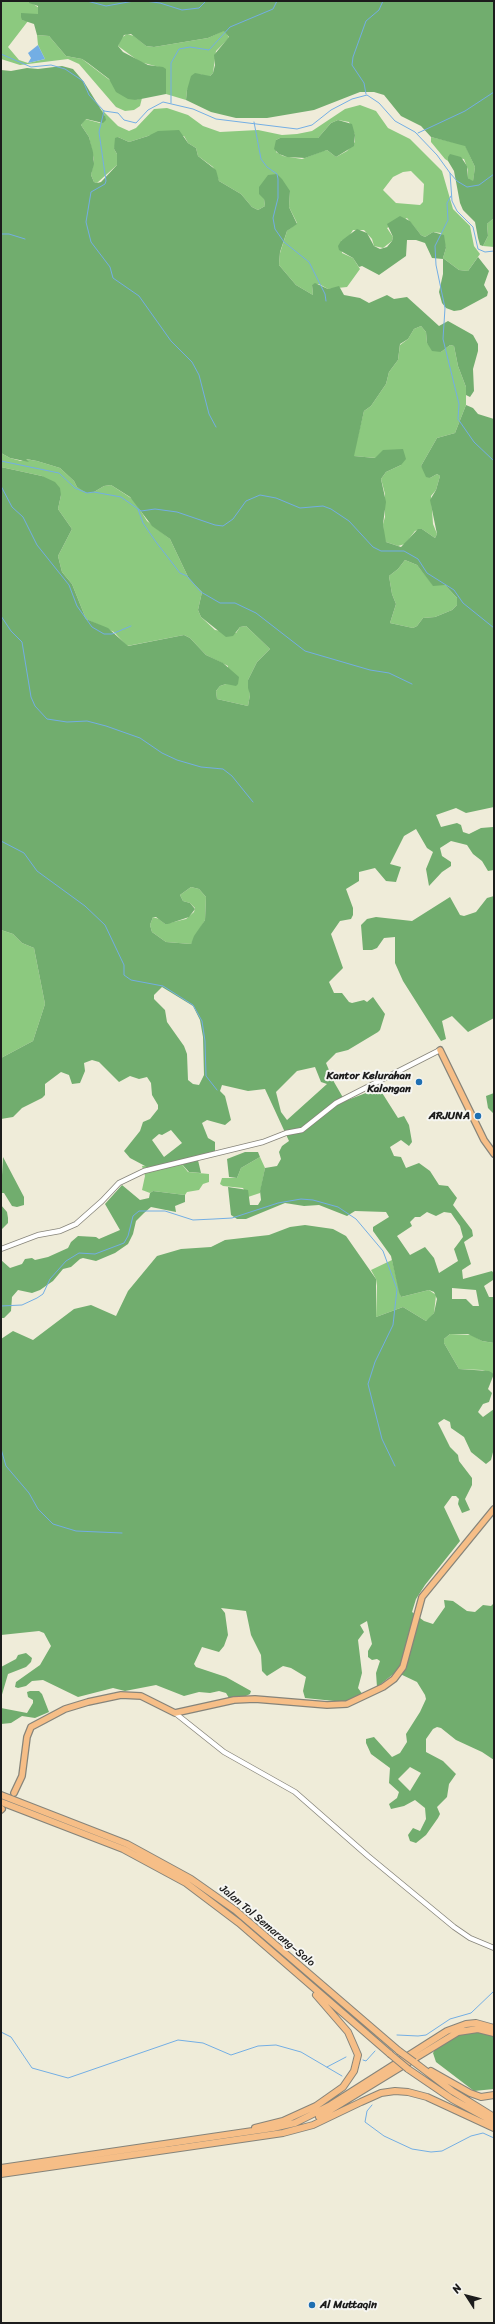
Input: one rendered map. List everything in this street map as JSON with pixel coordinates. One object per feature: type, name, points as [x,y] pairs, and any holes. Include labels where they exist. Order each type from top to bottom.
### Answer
[{"type":"highway","name":"Jalan Tol Semarang–Solo","points":[[1,1795],[127,1844],[191,1879],[235,1910],[399,2051],[452,2091],[494,2117]]},
{"type":"highway","name":"Jalan Tol Semarang–Solo","points":[[1,1807],[90,1836],[150,1863],[186,1883],[216,1904],[408,2069],[452,2099],[494,2122]]},
{"type":"highway","points":[[230,2135],[283,2121],[301,2114],[342,2087],[354,2071],[358,2055],[348,2032],[289,1966]]},
{"type":"highway","points":[[1,2168],[273,2128],[311,2116],[457,2026],[476,2023],[494,2028]]},
{"type":"highway","points":[[283,2133],[335,2109],[458,2032],[478,2029],[494,2033]]},
{"type":"highway","points":[[415,2062],[470,2093],[481,2097],[494,2095]]},
{"type":"highway","points":[[1,2174],[283,2133],[313,2125],[361,2102],[381,2094],[395,2091],[408,2092],[427,2097],[494,2128]]},
{"type":"main road","points":[[440,1050],[484,1140],[494,1154]]},
{"type":"main road","points":[[14,1793],[22,1776],[29,1731],[37,1722],[65,1709],[121,1695],[141,1696],[175,1713],[239,1699],[327,1705],[347,1704],[383,1687],[394,1679],[403,1667],[422,1597],[494,1509]]},
{"type":"main road","points":[[182,1718],[184,1712]]},
{"type":"street","points":[[1,1249],[38,1235],[60,1231],[76,1224],[102,1201],[119,1183],[144,1171],[263,1142],[286,1133],[302,1130],[336,1103],[440,1050]]},
{"type":"street","points":[[175,1713],[224,1752],[295,1792],[374,1861],[454,1927],[470,1938],[494,1948]]},
{"type":"green space","points":[[1,1],[29,1],[39,8],[38,14],[27,15],[22,20],[28,21],[8,47],[19,60],[28,63],[45,59],[38,45],[37,35],[49,36],[66,56],[82,59],[136,100],[142,98],[140,106],[134,110],[125,111],[116,107],[79,64],[68,59],[20,65],[1,59]]},
{"type":"green space","points":[[29,1],[494,1],[494,218],[487,224],[488,236],[483,246],[480,245],[475,222],[463,210],[460,203],[454,171],[448,161],[450,154],[461,157],[467,166],[468,178],[473,181],[475,167],[465,146],[431,137],[421,126],[401,116],[384,95],[374,92],[360,92],[314,110],[267,118],[236,118],[211,112],[186,100],[187,90],[191,76],[195,73],[210,76],[213,73],[215,65],[214,55],[229,37],[224,31],[208,38],[154,47],[146,46],[131,34],[124,35],[118,46],[123,52],[148,65],[163,67],[166,69],[166,94],[136,100],[128,99],[116,92],[109,79],[88,63],[82,59],[66,56],[49,36],[37,35],[34,24],[22,20],[21,17],[21,13],[38,14],[38,6],[29,3]]},
{"type":"green space","points":[[225,30],[229,38],[216,51],[213,73],[210,76],[199,74],[187,90],[186,100],[166,94],[166,73],[159,67],[140,62],[118,46],[121,38],[127,34],[134,36],[146,46],[154,47],[208,38]]},
{"type":"green space","points":[[62,66],[73,69],[84,82],[105,116],[106,120],[103,123],[86,119],[81,125],[89,137],[93,152],[94,164],[91,175],[94,182],[101,182],[117,165],[117,154],[114,149],[115,138],[118,137],[129,142],[158,131],[179,130],[188,143],[196,148],[198,156],[216,170],[219,181],[241,194],[252,207],[258,210],[265,206],[264,199],[259,194],[259,187],[268,175],[277,174],[282,179],[290,191],[289,207],[297,224],[287,231],[280,252],[279,265],[296,285],[313,295],[312,285],[315,283],[328,289],[339,286],[344,295],[360,298],[369,303],[387,295],[394,299],[407,297],[439,326],[448,321],[473,335],[478,344],[478,351],[473,369],[474,391],[470,397],[466,395],[466,387],[458,366],[454,346],[450,345],[441,352],[432,351],[427,343],[426,332],[421,326],[414,329],[408,339],[400,344],[398,360],[389,372],[386,384],[371,406],[364,411],[354,456],[375,458],[383,450],[403,449],[406,459],[401,465],[386,472],[381,479],[386,502],[383,524],[386,542],[401,547],[418,529],[422,529],[435,538],[437,534],[430,500],[436,490],[440,476],[437,474],[430,478],[426,477],[421,466],[437,438],[455,433],[466,405],[473,408],[478,414],[494,419],[494,807],[466,813],[456,808],[436,815],[441,827],[457,823],[461,825],[463,832],[469,834],[481,828],[493,827],[494,870],[488,871],[482,861],[473,854],[467,845],[451,841],[440,848],[442,856],[451,862],[451,866],[442,872],[429,886],[426,869],[433,852],[427,848],[416,829],[404,836],[390,864],[401,867],[396,882],[386,881],[375,868],[359,872],[359,881],[346,889],[353,908],[353,915],[351,919],[340,921],[331,934],[343,968],[329,982],[334,993],[342,993],[349,1002],[352,1003],[364,1000],[367,1002],[373,997],[385,1014],[378,1032],[348,1050],[336,1053],[326,1063],[334,1082],[345,1101],[379,1088],[398,1118],[404,1116],[409,1125],[412,1142],[409,1146],[401,1140],[390,1147],[394,1156],[401,1157],[406,1168],[419,1163],[430,1171],[439,1185],[448,1186],[457,1198],[453,1205],[472,1230],[473,1236],[464,1242],[471,1264],[462,1270],[463,1279],[492,1271],[494,1274],[493,1280],[484,1286],[489,1297],[494,1297],[494,1343],[482,1341],[468,1334],[450,1334],[444,1339],[444,1343],[459,1369],[489,1371],[494,1374],[488,1389],[492,1393],[489,1402],[483,1404],[478,1412],[483,1417],[494,1409],[494,1448],[491,1460],[486,1464],[471,1452],[464,1437],[451,1428],[450,1422],[444,1419],[438,1423],[450,1447],[458,1455],[459,1461],[472,1478],[472,1485],[465,1499],[470,1510],[462,1513],[458,1504],[459,1499],[456,1496],[452,1496],[444,1507],[460,1541],[425,1585],[416,1599],[412,1612],[424,1621],[433,1624],[445,1607],[444,1600],[453,1601],[467,1611],[475,1612],[483,1605],[491,1606],[494,1603],[494,1760],[482,1752],[456,1740],[441,1728],[437,1727],[433,1729],[426,1739],[426,1752],[443,1761],[456,1774],[449,1784],[447,1797],[437,1807],[440,1814],[438,1818],[426,1835],[416,1843],[410,1841],[408,1835],[413,1828],[420,1831],[426,1819],[425,1808],[415,1800],[404,1806],[391,1809],[389,1804],[397,1798],[399,1792],[389,1783],[390,1768],[371,1754],[366,1743],[366,1739],[374,1737],[392,1757],[400,1753],[407,1742],[406,1734],[420,1712],[426,1699],[417,1682],[396,1672],[377,1687],[376,1673],[380,1661],[377,1659],[372,1660],[368,1657],[368,1651],[372,1644],[367,1621],[360,1625],[364,1632],[358,1640],[362,1673],[358,1688],[363,1695],[344,1702],[305,1698],[303,1691],[306,1677],[291,1668],[283,1666],[267,1676],[262,1671],[261,1655],[251,1635],[246,1611],[221,1608],[225,1613],[228,1635],[224,1646],[219,1652],[202,1647],[194,1664],[196,1667],[226,1677],[251,1691],[250,1694],[246,1696],[229,1698],[226,1693],[219,1691],[210,1693],[199,1692],[184,1696],[156,1685],[125,1691],[113,1688],[78,1697],[43,1680],[32,1681],[26,1686],[18,1688],[15,1687],[16,1682],[40,1665],[51,1646],[44,1633],[39,1631],[1,1635],[1,1339],[13,1331],[33,1340],[74,1309],[91,1305],[116,1316],[128,1291],[157,1256],[181,1249],[211,1247],[225,1240],[269,1235],[290,1227],[305,1225],[333,1229],[346,1236],[376,1279],[376,1317],[403,1307],[426,1321],[434,1313],[437,1299],[434,1292],[429,1290],[401,1297],[391,1256],[373,1231],[373,1227],[389,1217],[386,1212],[355,1211],[347,1216],[319,1205],[304,1206],[285,1203],[246,1219],[237,1219],[231,1215],[228,1187],[248,1190],[250,1205],[258,1205],[261,1200],[260,1191],[265,1168],[277,1166],[281,1159],[279,1152],[282,1146],[289,1141],[265,1089],[248,1091],[222,1085],[220,1091],[225,1096],[231,1120],[225,1125],[207,1120],[202,1123],[208,1138],[215,1142],[215,1152],[197,1156],[201,1173],[189,1172],[180,1162],[147,1167],[130,1158],[124,1151],[140,1131],[143,1122],[150,1119],[158,1109],[158,1105],[152,1095],[151,1083],[147,1077],[139,1079],[130,1076],[119,1082],[99,1062],[92,1060],[84,1063],[85,1071],[80,1083],[72,1084],[69,1075],[61,1072],[45,1084],[45,1095],[42,1098],[22,1108],[13,1117],[1,1119],[1,1058],[33,1041],[45,1004],[34,948],[22,943],[13,934],[1,930],[1,467],[42,476],[55,482],[60,488],[61,495],[58,509],[72,529],[58,556],[62,572],[72,584],[86,619],[108,628],[128,646],[184,635],[190,638],[206,655],[223,663],[239,677],[238,684],[236,686],[226,684],[220,686],[216,691],[217,699],[248,706],[250,695],[248,680],[257,662],[270,649],[246,626],[240,627],[233,636],[226,637],[201,617],[198,610],[202,592],[189,579],[170,539],[152,526],[130,497],[111,485],[104,486],[94,492],[87,493],[77,487],[74,481],[60,468],[37,461],[26,459],[29,462],[10,458],[1,453],[1,70],[11,71],[27,68],[38,69]],"holes":[[[405,560],[417,565],[433,586],[445,585],[457,598],[457,605],[452,610],[435,617],[423,618],[417,626],[413,628],[390,623],[396,604],[392,594],[389,576],[398,569]],[[191,887],[199,889],[206,897],[205,920],[194,936],[191,944],[166,942],[152,932],[150,925],[153,917],[156,917],[165,924],[189,917],[195,909],[190,903],[183,901],[180,895]],[[162,987],[193,1006],[200,1020],[203,1037],[204,1075],[199,1085],[193,1084],[188,1080],[187,1054],[184,1046],[167,1022],[165,1010],[154,999],[154,995]],[[315,1067],[321,1082],[327,1084],[287,1120],[281,1112],[276,1092],[297,1071]],[[171,1130],[182,1143],[164,1157],[152,1140],[159,1134],[162,1135]],[[427,1212],[436,1216],[444,1212],[451,1213],[460,1226],[463,1237],[454,1249],[458,1261],[439,1273],[434,1258],[425,1247],[410,1255],[397,1236],[412,1226],[410,1222],[415,1217],[420,1217]],[[452,1288],[476,1290],[479,1306],[473,1306],[466,1299],[452,1299]],[[410,1767],[421,1773],[410,1791],[398,1779]]]},
{"type":"green space","points":[[360,105],[376,111],[388,128],[410,139],[442,171],[453,209],[470,226],[474,246],[480,254],[468,271],[459,270],[443,258],[446,248],[441,233],[433,232],[425,237],[421,235],[407,218],[387,228],[393,237],[392,241],[383,248],[374,246],[372,239],[364,230],[353,230],[348,238],[341,241],[342,253],[353,258],[360,269],[347,287],[328,289],[319,284],[312,285],[313,295],[296,285],[279,265],[280,253],[287,231],[297,223],[289,207],[290,191],[264,199],[265,206],[258,210],[252,207],[241,194],[219,181],[213,167],[198,156],[196,148],[188,143],[184,136],[151,135],[129,142],[118,137],[114,149],[117,154],[117,165],[97,183],[94,182],[91,175],[94,160],[89,137],[81,125],[85,119],[100,123],[105,116],[101,109],[118,126],[129,131],[136,128],[154,109],[167,108],[188,115],[203,126],[220,132],[258,130],[282,135],[312,131],[345,109]],"holes":[[[338,120],[349,122],[355,135],[355,142],[347,151],[336,157],[327,150],[302,159],[283,156],[276,152],[276,140],[280,138],[318,138],[331,123]],[[411,171],[424,184],[423,202],[420,205],[396,203],[383,190],[393,177],[403,172]]]},
{"type":"green space","points":[[338,120],[352,124],[355,135],[354,146],[336,157],[327,150],[305,158],[287,157],[279,154],[274,149],[276,140],[280,138],[318,138],[331,123]]},
{"type":"green space","points":[[431,137],[465,145],[475,167],[473,182],[468,178],[468,170],[464,159],[448,157],[448,161],[445,159],[431,142]]},
{"type":"green space","points":[[400,216],[410,221],[421,235],[425,237],[433,232],[444,235],[446,248],[443,258],[459,270],[468,271],[478,257],[489,271],[484,285],[488,292],[487,296],[461,310],[454,311],[446,308],[442,303],[439,292],[443,274],[443,259],[432,258],[425,243],[416,240],[407,240],[406,256],[379,275],[362,266],[359,267],[353,258],[339,250],[338,246],[341,241],[357,229],[367,233],[374,246],[380,249],[387,247],[392,241],[393,237],[387,224]]},
{"type":"green space","points":[[494,218],[494,247],[483,246],[488,236],[487,224]]},
{"type":"green space","points":[[421,326],[426,332],[427,343],[441,352],[450,345],[454,346],[458,366],[466,387],[466,405],[455,433],[437,438],[421,466],[430,478],[437,474],[440,476],[436,490],[431,496],[433,524],[437,534],[435,538],[422,529],[415,531],[405,544],[398,546],[386,542],[384,539],[383,524],[385,517],[385,494],[381,479],[386,472],[401,465],[376,458],[353,456],[364,411],[371,406],[386,384],[389,372],[398,360],[400,345],[408,339],[414,329]]},
{"type":"green space","points":[[1,453],[10,458],[21,461],[25,459],[37,461],[60,468],[74,481],[77,487],[94,492],[104,486],[111,485],[134,500],[147,521],[170,539],[189,579],[202,592],[198,610],[201,617],[215,630],[236,633],[240,627],[246,626],[270,649],[257,662],[248,680],[250,695],[248,706],[217,699],[216,691],[220,686],[226,684],[228,666],[206,655],[190,638],[184,635],[127,646],[114,632],[86,619],[72,584],[62,572],[58,556],[72,529],[58,509],[61,495],[42,476],[1,467]]},
{"type":"green space","points":[[405,560],[417,565],[433,585],[445,585],[457,598],[457,605],[452,610],[435,617],[423,618],[417,626],[413,628],[390,623],[396,604],[392,594],[389,576],[398,569]]},
{"type":"green space","points":[[191,887],[199,889],[206,897],[205,920],[191,944],[166,942],[152,932],[150,925],[153,917],[159,919],[165,924],[186,919],[194,912],[195,908],[190,903],[183,901],[180,895]]},
{"type":"green space","points":[[494,896],[494,1018],[468,1032],[452,1016],[442,1021],[446,1039],[441,1041],[403,981],[395,963],[395,937],[384,938],[377,948],[372,950],[363,950],[361,925],[367,919],[376,917],[412,921],[450,897],[460,915],[464,916],[476,912],[487,898]]},
{"type":"green space","points":[[1,930],[13,934],[22,943],[34,948],[45,1004],[33,1041],[1,1058]]},
{"type":"green space","points":[[494,1093],[494,1114],[488,1108],[486,1096]]},
{"type":"green space","points":[[245,1152],[258,1152],[260,1157],[241,1168],[237,1178],[229,1177],[227,1159]]},
{"type":"green space","points":[[3,1157],[24,1197],[24,1205],[17,1207],[12,1206],[4,1193],[1,1193]]},
{"type":"green space","points":[[260,1157],[265,1168],[260,1193],[248,1197],[243,1188],[223,1186],[220,1184],[222,1178],[237,1178],[241,1168]]},
{"type":"green space","points":[[180,1162],[188,1172],[209,1174],[209,1182],[203,1184],[199,1190],[187,1192],[185,1195],[153,1191],[150,1193],[142,1190],[145,1176],[142,1166]]},
{"type":"green space","points":[[122,1185],[140,1200],[149,1198],[150,1193],[153,1191],[185,1195],[185,1202],[175,1206],[176,1212],[151,1207],[136,1221],[133,1234],[128,1244],[115,1253],[96,1261],[83,1258],[80,1259],[71,1267],[63,1269],[53,1281],[40,1290],[32,1293],[18,1290],[12,1297],[11,1311],[4,1318],[1,1318],[1,1260],[10,1268],[22,1264],[25,1259],[32,1258],[35,1260],[48,1257],[68,1248],[71,1242],[78,1236],[96,1237],[99,1239],[120,1230],[105,1204]]},
{"type":"green space","points":[[1,1205],[7,1212],[8,1223],[1,1230]]},
{"type":"green space","points":[[392,1260],[401,1297],[429,1290],[436,1295],[434,1313],[426,1321],[403,1307],[376,1317],[377,1286],[376,1279],[371,1270]]},
{"type":"green space","points":[[450,1334],[472,1335],[482,1341],[494,1343],[494,1374],[482,1370],[459,1369],[444,1343],[444,1339]]},
{"type":"green space","points":[[26,1653],[32,1658],[31,1662],[26,1667],[8,1674],[1,1698],[1,1667],[16,1659],[18,1655]]},
{"type":"green space","points":[[39,1691],[42,1694],[49,1712],[35,1718],[22,1716],[11,1723],[1,1724],[1,1708],[27,1713],[33,1703],[33,1700],[28,1697],[27,1692]]},
{"type":"green space","points":[[465,2032],[483,2032],[494,2036],[494,2089],[474,2091],[436,2062],[433,2053],[436,2048],[451,2038]]},
{"type":"water","points":[[38,45],[45,59],[28,63],[31,58],[28,53]]},
{"type":"waterway","points":[[87,1],[106,6],[134,1]]},
{"type":"waterway","points":[[145,1],[160,3],[182,10],[199,8],[206,1]]},
{"type":"waterway","points":[[171,103],[171,63],[179,49],[190,47],[209,50],[230,27],[273,9],[277,1]]},
{"type":"waterway","points":[[366,94],[364,83],[352,65],[353,57],[366,21],[379,10],[383,1]]},
{"type":"waterway","points":[[1,54],[31,67],[51,65],[65,69],[83,81],[89,95],[104,111],[118,113],[124,120],[136,123],[148,110],[163,102],[193,109],[216,119],[297,129],[312,125],[331,110],[352,99],[367,95],[379,103],[395,121],[415,132],[437,155],[450,173],[452,201],[457,211],[473,227],[478,249],[485,252],[494,251]]},
{"type":"waterway","points":[[418,133],[465,111],[494,92]]},
{"type":"waterway","points":[[104,111],[99,132],[106,181],[105,184],[91,192],[86,222],[91,242],[110,267],[113,278],[139,296],[171,341],[192,362],[199,375],[209,414],[216,427]]},
{"type":"waterway","points":[[254,122],[261,159],[267,167],[277,174],[278,179],[278,198],[273,218],[275,229],[284,242],[309,262],[325,294],[326,301]]},
{"type":"waterway","points":[[450,173],[457,181],[467,187],[479,185],[494,174]]},
{"type":"waterway","points":[[451,196],[447,203],[448,220],[435,246],[436,265],[445,308],[443,339],[459,404],[458,419],[474,442],[494,461]]},
{"type":"waterway","points":[[1,234],[9,234],[25,239]]},
{"type":"waterway","points":[[1,461],[59,473],[75,488],[87,493],[94,492],[121,497],[141,511],[155,509],[177,512],[215,525],[223,526],[233,519],[246,501],[260,495],[276,498],[300,508],[323,506],[331,509],[349,521],[373,547],[381,551],[404,551],[418,559],[427,573],[454,590],[463,603],[494,628]]},
{"type":"waterway","points":[[1,486],[12,507],[23,517],[37,545],[69,585],[77,606],[92,627],[104,634],[112,634],[131,626]]},
{"type":"waterway","points":[[138,509],[143,523],[156,542],[180,573],[187,576],[201,592],[220,603],[235,603],[256,613],[305,651],[370,670],[389,673],[412,684]]},
{"type":"waterway","points":[[1,616],[11,631],[22,642],[31,697],[35,706],[47,719],[67,722],[87,721],[106,726],[140,738],[162,753],[177,760],[201,767],[223,769],[232,776],[253,802]]},
{"type":"waterway","points":[[1,841],[24,853],[37,871],[85,906],[105,925],[124,965],[124,975],[131,980],[163,986],[193,1005],[202,1021],[205,1041],[206,1076],[217,1090]]},
{"type":"waterway","points":[[1,1306],[22,1305],[43,1294],[50,1279],[66,1261],[79,1253],[95,1254],[124,1243],[128,1236],[133,1216],[139,1211],[165,1211],[193,1220],[232,1218],[278,1203],[301,1199],[313,1200],[338,1207],[356,1219],[383,1251],[397,1289],[393,1325],[375,1362],[368,1384],[382,1439],[395,1466]]},
{"type":"waterway","points":[[1,1449],[6,1466],[29,1493],[38,1509],[53,1524],[76,1531],[122,1533]]},
{"type":"waterway","points":[[397,2035],[426,2035],[450,2019],[471,2013],[494,1991]]},
{"type":"waterway","points":[[1,2032],[11,2037],[32,2068],[68,2078],[178,2040],[203,2043],[231,2055],[258,2046],[276,2045],[301,2052],[342,2076]]},
{"type":"waterway","points":[[363,2060],[366,2061],[375,2051]]},
{"type":"waterway","points":[[327,2067],[346,2057]]},
{"type":"waterway","points":[[372,2105],[367,2111],[365,2122],[384,2136],[412,2149],[431,2152],[442,2151],[471,2136],[483,2133],[494,2138]]},
{"type":"place","name":"Kantor Kelurahan Kalongan","points":[[419,1082]]},
{"type":"place","name":"ARJUNA","points":[[478,1116]]},
{"type":"place","name":"Al Muttaqin","points":[[312,2305]]}]
